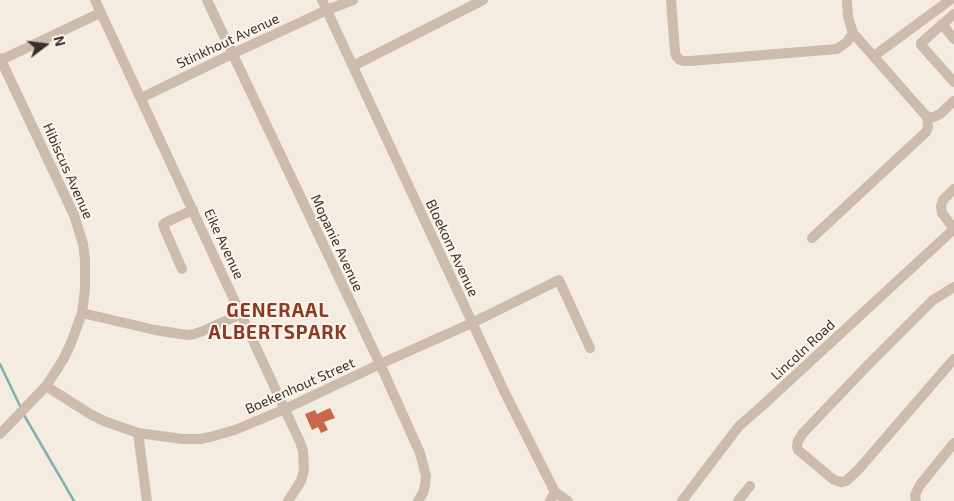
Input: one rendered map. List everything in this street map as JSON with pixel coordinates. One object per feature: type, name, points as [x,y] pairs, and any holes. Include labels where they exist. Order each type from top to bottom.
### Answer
[{"type":"street","name":"Eike Avenue","points":[[95,0],[300,442],[304,461],[301,481],[288,501]]},
{"type":"street","name":"Mopanie Avenue","points":[[207,0],[380,364],[420,454],[426,476],[423,493],[418,501]]},
{"type":"street","name":"Bloekom Avenue","points":[[322,0],[518,418],[552,497],[568,501]]},
{"type":"street","name":"Stinkhout Avenue","points":[[140,98],[327,10],[353,0]]},
{"type":"street","points":[[353,66],[483,0]]},
{"type":"street","points":[[672,0],[675,52],[676,56],[684,61],[831,51],[847,42],[852,33]]},
{"type":"street","points":[[812,238],[926,132],[928,122],[927,117],[852,33],[848,17],[847,0]]},
{"type":"street","points":[[874,56],[950,0]]},
{"type":"street","points":[[1,59],[100,13]]},
{"type":"street","points":[[954,14],[921,43],[954,82]]},
{"type":"street","points":[[942,24],[954,39]]},
{"type":"street","name":"Hibiscus Avenue","points":[[0,434],[46,386],[63,360],[82,313],[85,289],[85,259],[79,230],[1,59]]},
{"type":"street","points":[[927,117],[934,117],[940,114],[954,101]]},
{"type":"street","points":[[954,189],[943,200],[941,206],[942,213],[954,229]]},
{"type":"street","points":[[182,269],[163,225],[165,222],[193,210]]},
{"type":"street","name":"Lincoln Road","points":[[682,501],[739,426],[954,229]]},
{"type":"street","name":"Boekenhout Street","points":[[46,386],[90,414],[138,433],[184,439],[200,439],[235,430],[285,409],[472,323],[559,280],[590,348]]},
{"type":"street","points":[[954,287],[933,300],[868,365],[803,434],[798,441],[798,450],[834,480],[846,482],[954,359]]},
{"type":"street","points":[[82,313],[155,330],[187,334],[203,331],[241,314]]},
{"type":"street","points":[[138,433],[147,501]]},
{"type":"street","points":[[916,501],[915,495],[920,485],[954,443]]},
{"type":"street","points":[[738,501],[750,486]]},
{"type":"building","points":[[330,408],[335,418],[324,422],[328,430],[321,433],[318,427],[312,430],[305,414],[315,410],[317,414]]},
{"type":"waterway","points":[[0,364],[21,408]]},
{"type":"waterway","points":[[24,415],[74,501]]},
{"type":"district","name":"GENERAAL ALBERTSPARK","points":[[278,322]]}]
